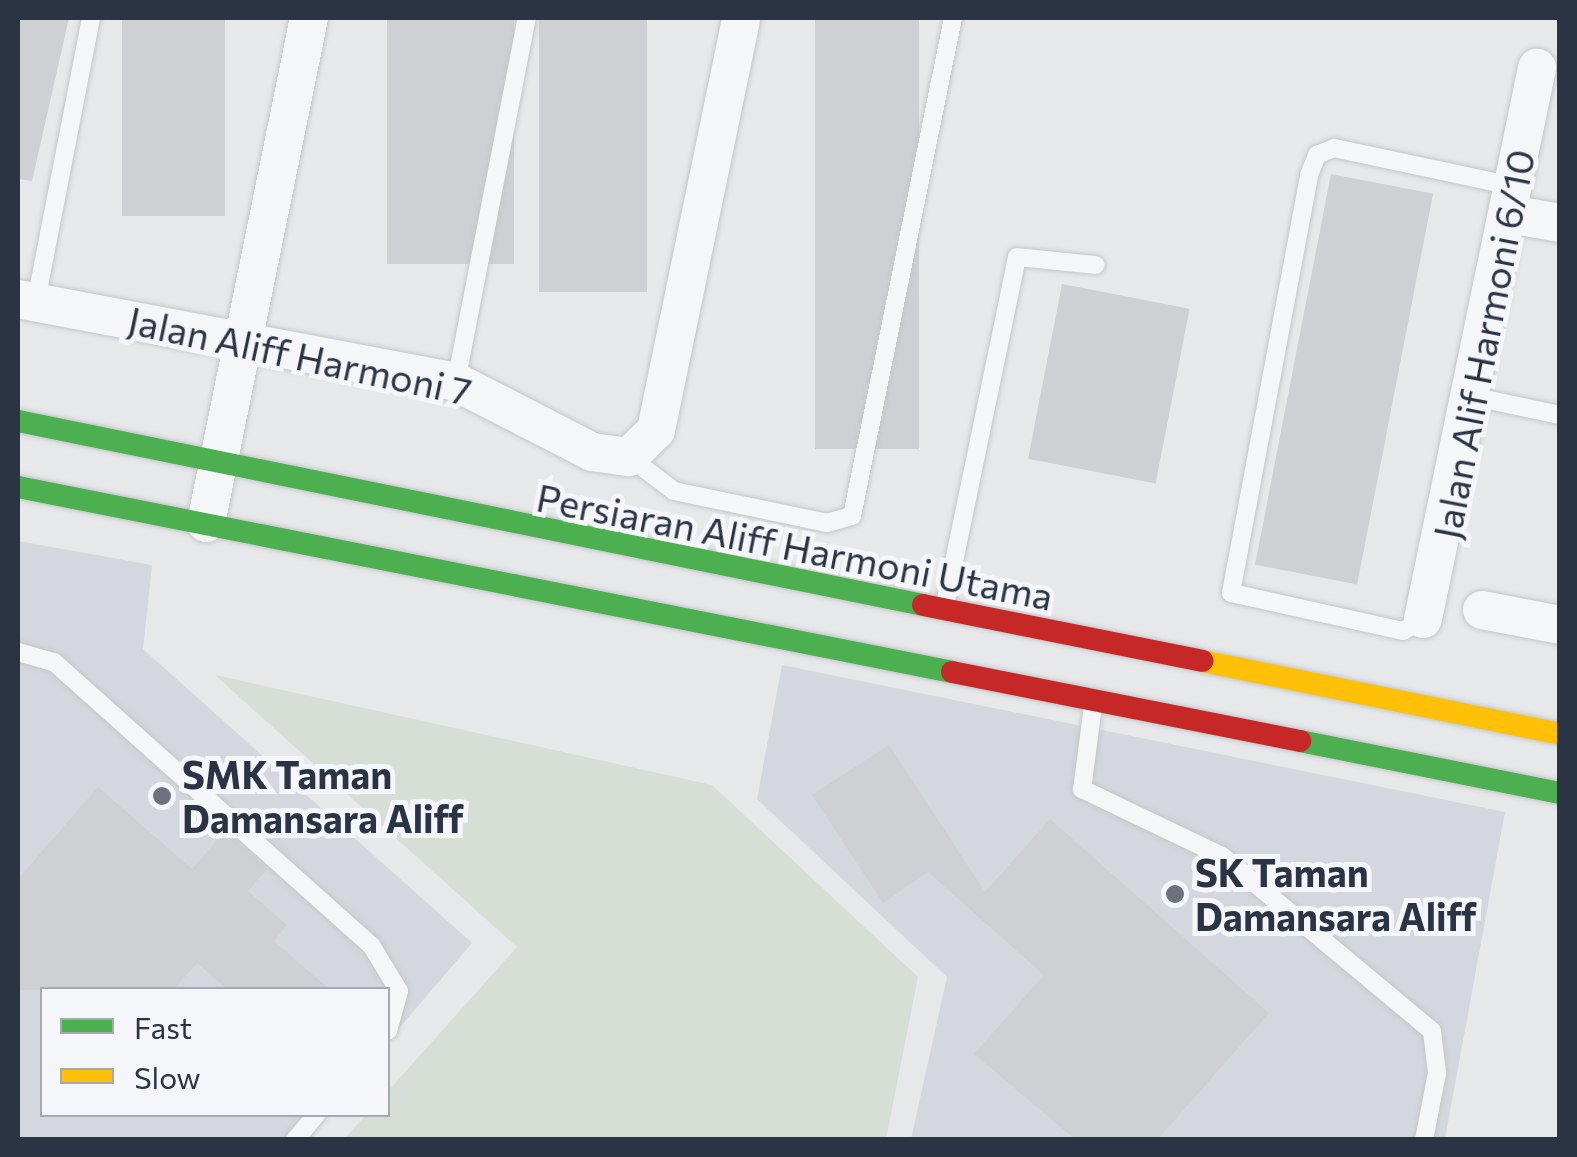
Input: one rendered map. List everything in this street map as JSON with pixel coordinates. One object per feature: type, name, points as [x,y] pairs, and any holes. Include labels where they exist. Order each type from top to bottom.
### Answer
[{"type":"street","points":[[206,523],[309,18]]},
{"type":"street","points":[[629,457],[656,430],[741,18]]},
{"type":"street","name":"Jalan Alif Harmoni 6/10","points":[[1424,619],[1538,68]]},
{"type":"street","points":[[1511,200],[1560,223]]},
{"type":"street","name":"Jalan Aliff Harmoni 7","points":[[27,300],[456,382],[523,408],[592,452],[629,457]]},
{"type":"street","name":"Persiaran Aliff Harmoni Utama","points":[[18,421],[942,615],[1560,734]]},
{"type":"street","points":[[18,487],[1560,793]]},
{"type":"street","points":[[1482,610],[1560,625]]},
{"type":"lane","points":[[27,300],[91,18]]},
{"type":"lane","points":[[456,382],[527,18]]},
{"type":"lane","points":[[629,457],[674,491],[828,522],[852,516],[953,18]]},
{"type":"lane","points":[[1424,619],[1403,631],[1231,593],[1309,175],[1317,154],[1334,148],[1511,200]]},
{"type":"lane","points":[[942,615],[1017,257],[1096,264]]},
{"type":"lane","points":[[1470,396],[1560,414]]},
{"type":"lane","points":[[18,652],[54,662],[371,945],[398,991],[390,1023]]},
{"type":"lane","points":[[1094,701],[1082,790],[1222,856],[1432,1031],[1437,1073],[1424,1140]]},
{"type":"lane","points":[[295,1140],[314,1117]]},
{"type":"shaded area","name":"SMK Taman Damansara Aliff","points":[[18,541],[152,565],[143,649],[472,943],[390,1039],[390,987],[40,987],[40,1117],[321,1117],[302,1139],[18,1139]]},
{"type":"shaded area","name":"SK Taman Damansara Aliff","points":[[782,665],[1505,812],[1445,1139],[911,1139],[947,977],[757,799]]},
{"type":"shaded area","points":[[215,675],[712,785],[918,977],[886,1139],[344,1139],[364,1117],[390,1117],[390,1089],[517,947]]},
{"type":"building","points":[[18,18],[69,18],[32,181],[18,179]]},
{"type":"building","points":[[122,18],[225,18],[225,216],[122,216]]},
{"type":"building","points":[[387,18],[514,18],[514,264],[387,264]]},
{"type":"building","points":[[539,18],[647,18],[647,292],[539,292]]},
{"type":"building","points":[[815,18],[919,18],[919,449],[815,449]]},
{"type":"building","points":[[1331,174],[1433,194],[1357,585],[1255,565]]},
{"type":"building","points":[[1062,284],[1190,309],[1156,484],[1028,459]]},
{"type":"building","points":[[889,745],[985,892],[1050,819],[1269,1013],[1157,1140],[1076,1140],[974,1054],[1044,975],[928,872],[883,903],[812,795]]},
{"type":"building","points":[[98,787],[192,869],[225,831],[267,869],[248,891],[287,925],[274,941],[327,987],[225,987],[197,963],[176,987],[18,990],[18,879]]},
{"type":"traffic: fast","points":[[18,421],[923,605]]},
{"type":"traffic: fast","points":[[18,487],[952,672]]},
{"type":"traffic: fast","points":[[1300,741],[1560,793]]},
{"type":"traffic: slow","points":[[1202,661],[1560,734]]},
{"type":"traffic: jam","points":[[923,605],[1202,661]]},
{"type":"traffic: jam","points":[[952,672],[1300,741]]},
{"type":"place","name":"SMK Taman Damansara Aliff","points":[[162,796]]},
{"type":"place","name":"SK Taman Damansara Aliff","points":[[1175,894]]}]
